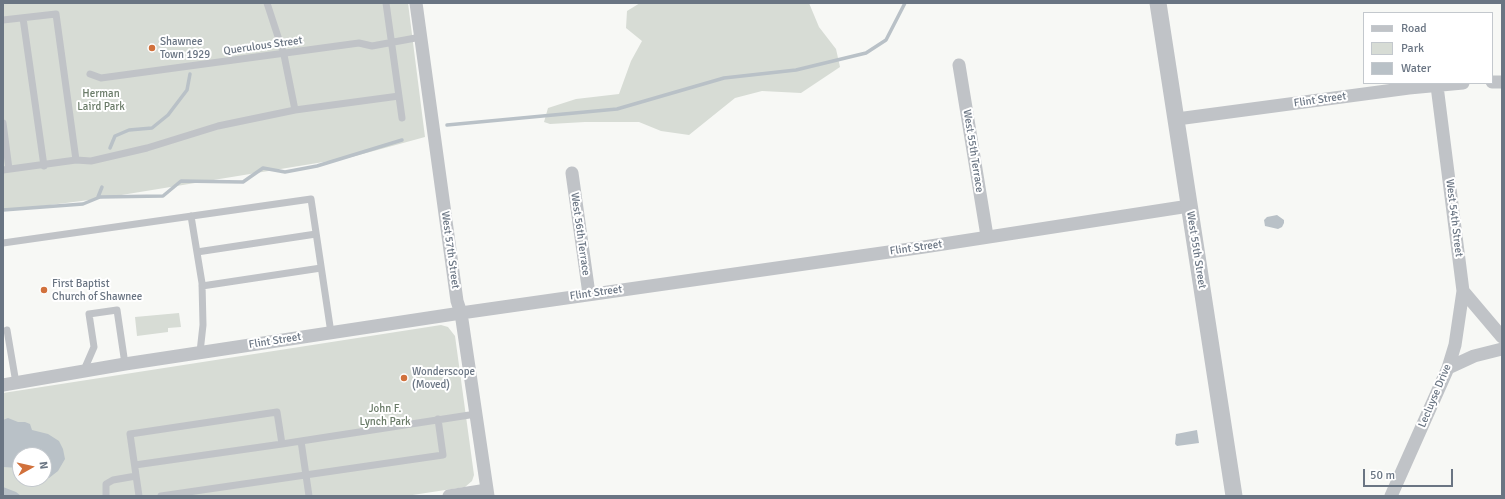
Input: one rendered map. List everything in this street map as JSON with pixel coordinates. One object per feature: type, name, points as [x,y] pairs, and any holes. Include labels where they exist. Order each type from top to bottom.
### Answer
[{"type":"street","name":"West 57th Street","points":[[416,3],[457,301],[461,313],[488,493]]},
{"type":"street","name":"West 55th Street","points":[[1158,3],[1234,496]]},
{"type":"street","name":"West 55th Terrace","points":[[959,65],[987,236]]},
{"type":"street","name":"Flint Street","points":[[1177,119],[1455,84]]},
{"type":"street","name":"West 54th Street","points":[[1437,86],[1463,291]]},
{"type":"street","name":"West 56th Terrace","points":[[572,173],[588,294]]},
{"type":"street","name":"Flint Street","points":[[9,384],[84,370],[200,352],[1189,206]]},
{"type":"street","points":[[1463,291],[1502,337]]},
{"type":"street","name":"Lecluyse Drive","points":[[1391,496],[1448,368],[1455,345],[1463,291]]},
{"type":"street","points":[[1448,368],[1474,356],[1502,349]]},
{"type":"street","points":[[449,496],[488,493]]},
{"type":"lane","points":[[267,3],[284,54],[295,110]]},
{"type":"lane","points":[[386,3],[402,118]]},
{"type":"lane","points":[[3,20],[56,14],[76,160]]},
{"type":"lane","points":[[23,18],[44,166]]},
{"type":"lane","name":"Querulous Street","points":[[90,74],[101,78],[359,43],[372,46],[420,37]]},
{"type":"lane","points":[[3,123],[6,170],[44,166],[76,160],[91,161],[147,148],[218,126],[295,110],[399,96]]},
{"type":"lane","points":[[3,243],[311,200],[331,333]]},
{"type":"lane","points":[[191,216],[202,286],[203,325],[200,352]]},
{"type":"lane","points":[[197,252],[316,234]]},
{"type":"lane","points":[[202,286],[321,268]]},
{"type":"lane","points":[[84,370],[94,347],[89,314],[117,310],[125,364]]},
{"type":"lane","points":[[7,330],[9,384]]},
{"type":"lane","points":[[139,496],[130,434],[277,412],[282,444]]},
{"type":"lane","points":[[135,465],[476,414]]},
{"type":"lane","points":[[161,496],[443,455],[438,419]]},
{"type":"lane","points":[[301,441],[309,496]]},
{"type":"lane","points":[[106,496],[106,484],[113,480],[136,476]]},
{"type":"green space","name":"Herman Laird Park","points":[[3,3],[408,3],[425,137],[348,158],[97,199],[3,211]]},
{"type":"green space","points":[[640,3],[809,3],[819,27],[836,49],[840,67],[801,93],[762,91],[735,98],[689,135],[661,131],[639,122],[585,122],[550,124],[544,122],[548,108],[576,99],[619,94],[631,61],[642,41],[626,28],[627,11]]},
{"type":"green space","points":[[179,313],[181,327],[168,328],[168,332],[137,336],[135,317]]},
{"type":"green space","name":"John F. Lynch Park","points":[[441,325],[448,327],[455,336],[474,475],[472,481],[465,487],[406,496],[3,496],[3,393]]},
{"type":"water","points":[[1277,215],[1284,220],[1282,227],[1278,229],[1265,226],[1264,220],[1267,217]]},
{"type":"water","points":[[8,418],[18,422],[25,422],[30,424],[32,430],[48,434],[59,441],[63,449],[65,459],[58,471],[52,476],[52,447],[12,447],[12,468],[3,467],[3,420]]},
{"type":"water","points":[[1197,430],[1199,443],[1177,446],[1175,444],[1176,434]]},
{"type":"water","points":[[3,487],[16,492],[21,496],[3,496]]},
{"type":"waterway","points":[[447,125],[617,109],[724,78],[796,70],[866,53],[886,40],[905,3]]},
{"type":"waterway","points":[[110,148],[115,136],[129,130],[152,128],[168,115],[187,90],[190,74]]},
{"type":"waterway","points":[[3,210],[83,204],[100,197],[163,196],[181,181],[243,182],[263,168],[285,172],[317,166],[402,140]]},
{"type":"waterway","points":[[98,197],[102,187]]},
{"type":"place","name":"Shawnee Town 1929","points":[[152,48]]},
{"type":"place","name":"First Baptist Church of Shawnee","points":[[44,290]]},
{"type":"place","name":"Wonderscope (Moved)","points":[[404,378]]}]
